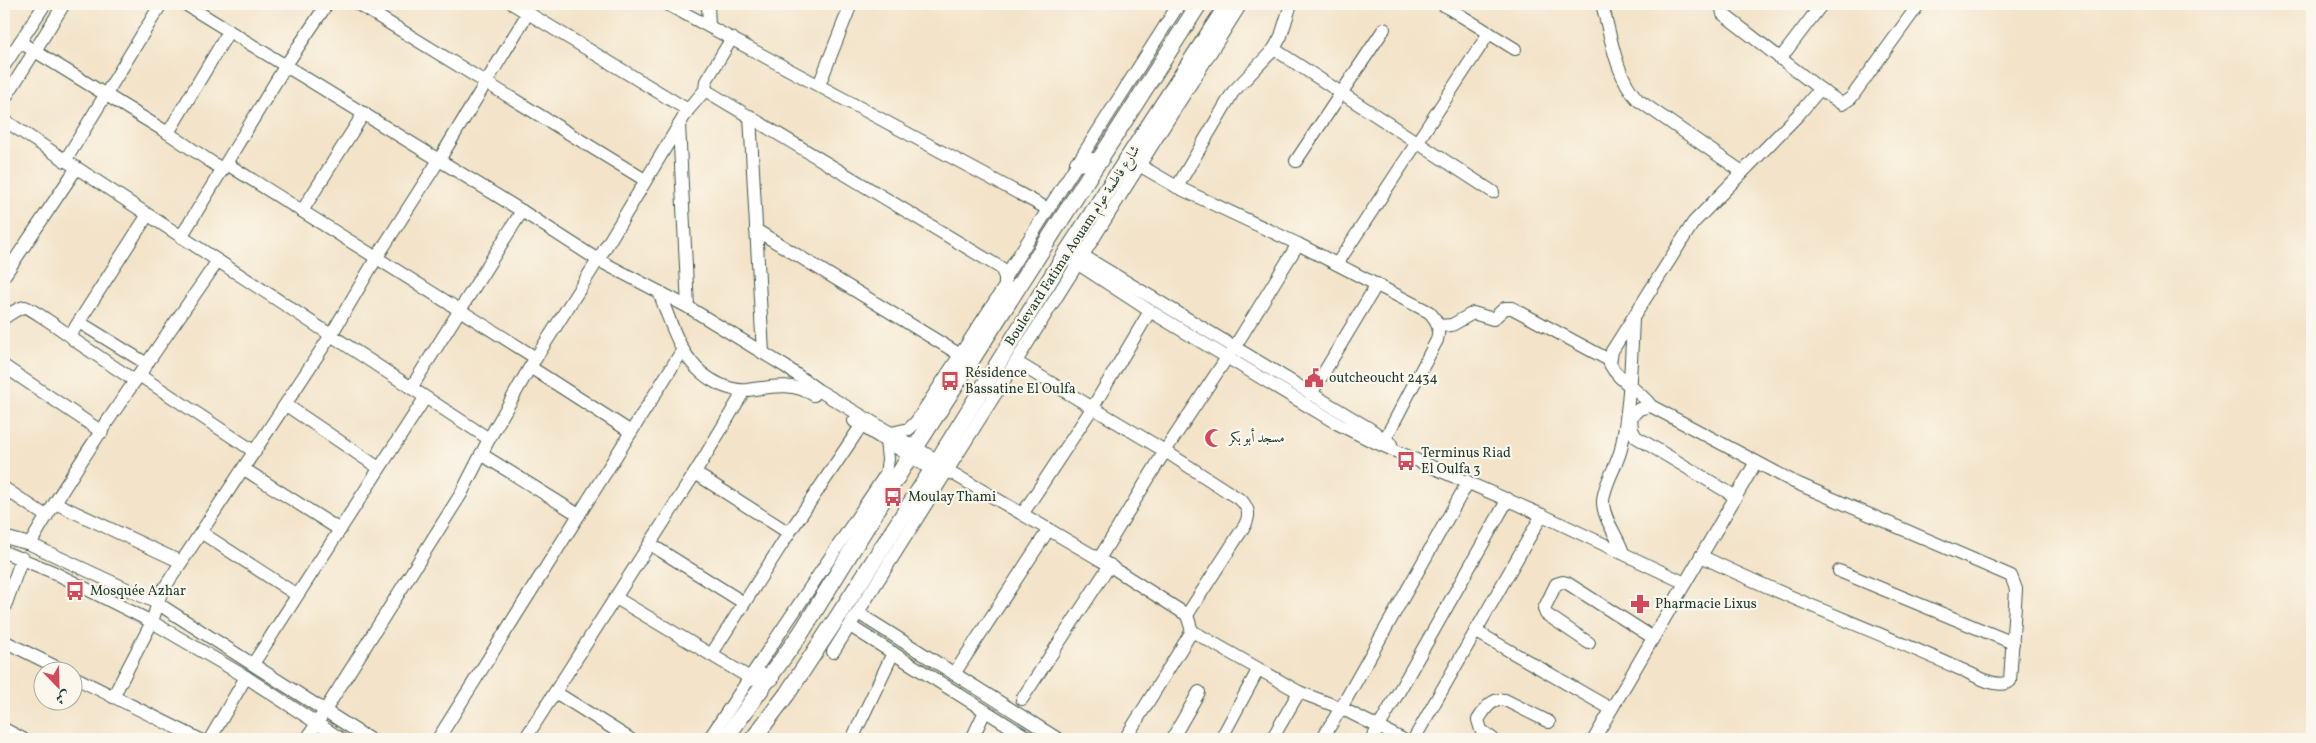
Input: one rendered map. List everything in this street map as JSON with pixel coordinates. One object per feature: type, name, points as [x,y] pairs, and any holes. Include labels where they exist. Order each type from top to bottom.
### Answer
[{"type":"main road","name":"Boulevard Fatima Aouam شارع فاطمة عوام","points":[[725,739],[801,633],[913,452],[965,358],[1101,160],[1199,4]]},
{"type":"main road","name":"Boulevard Fatima Aouam شارع فاطمة عوام","points":[[753,739],[786,694],[848,619],[938,466],[1074,255],[1228,4]]},
{"type":"main road","points":[[1078,163],[1101,160]]},
{"type":"main road","points":[[750,678],[762,676],[770,678]]},
{"type":"street","points":[[6,57],[20,42],[44,4]]},
{"type":"street","points":[[4,100],[64,4]]},
{"type":"street","points":[[65,161],[161,4]]},
{"type":"street","points":[[186,4],[522,211],[598,260],[688,307],[763,353],[888,437],[1023,513],[1110,565],[1187,615],[1192,632],[1299,692],[1342,708],[1402,739]]},
{"type":"street","points":[[181,237],[286,65],[327,4]]},
{"type":"street","points":[[358,4],[645,180]]},
{"type":"street","points":[[513,4],[688,110]]},
{"type":"street","points":[[708,4],[709,26]]},
{"type":"street","points":[[819,86],[851,4]]},
{"type":"street","points":[[1005,277],[1179,4]]},
{"type":"street","points":[[938,466],[1016,362],[1074,255],[1139,166],[1241,4]]},
{"type":"street","points":[[1177,187],[1234,92],[1274,50],[1281,36],[1291,4]]},
{"type":"street","points":[[1442,4],[1515,49]]},
{"type":"street","points":[[1602,4],[1621,74],[1630,91],[1638,100],[1742,171]]},
{"type":"street","points":[[1721,4],[1723,14],[1780,59],[1842,104],[1848,101],[1919,4]]},
{"type":"street","points":[[1780,59],[1822,4]]},
{"type":"street","points":[[673,5],[1048,209]]},
{"type":"street","points":[[113,697],[152,622],[161,593],[331,336],[377,257],[439,160],[528,13]]},
{"type":"street","points":[[1296,160],[1384,29]]},
{"type":"street","points":[[168,133],[230,31]]},
{"type":"street","points":[[1336,264],[1489,33]]},
{"type":"street","points":[[307,739],[461,494],[481,454],[533,362],[598,260],[688,110],[704,90],[706,81],[732,38]]},
{"type":"street","points":[[20,42],[168,133],[302,211],[461,310],[631,432]]},
{"type":"street","points":[[1274,50],[1493,192]]},
{"type":"street","points":[[1609,360],[1612,351],[1633,316],[1693,223],[1798,115],[1820,89]]},
{"type":"street","points":[[659,292],[682,350],[691,364],[712,381],[728,388],[744,391],[790,385],[799,388],[861,426],[888,437],[909,429],[916,422],[965,358],[1005,286],[1005,277],[1001,268],[704,90]]},
{"type":"street","points":[[302,211],[364,113]]},
{"type":"street","points":[[750,116],[763,353]]},
{"type":"street","points":[[4,120],[489,440]]},
{"type":"street","points":[[679,125],[688,307]]},
{"type":"street","points":[[1139,166],[1177,187],[1298,244],[1377,284],[1429,312],[1435,318],[1439,326],[1437,340],[1384,442]]},
{"type":"street","points":[[4,276],[76,169]]},
{"type":"street","points":[[411,388],[522,211]]},
{"type":"street","points":[[72,336],[147,216]]},
{"type":"street","points":[[756,230],[965,358]]},
{"type":"street","points":[[1099,559],[1165,451],[1231,352],[1298,244]]},
{"type":"street","points":[[1074,255],[1150,310],[1311,394],[1398,451],[1508,499],[1685,583]]},
{"type":"street","points":[[1074,255],[1231,352],[1338,424],[1384,442]]},
{"type":"street","points":[[30,544],[46,516],[137,378],[218,262]]},
{"type":"street","points":[[1311,394],[1377,284]]},
{"type":"street","points":[[4,318],[18,309],[32,308],[50,324],[72,336],[74,340],[255,452]]},
{"type":"street","points":[[1439,326],[1452,325],[1473,312],[1493,319],[1505,308],[1512,308],[1609,360],[1616,373],[1640,392],[1651,406],[1794,482],[2008,573],[2014,580],[2016,589],[2010,681],[1997,684],[1759,584],[1701,556]]},
{"type":"street","points":[[1023,513],[1093,407],[1150,310]]},
{"type":"street","points":[[1623,553],[1620,542],[1606,518],[1603,502],[1621,447],[1630,385],[1633,316]]},
{"type":"street","points":[[79,322],[147,364]]},
{"type":"street","points":[[438,739],[682,350]]},
{"type":"street","points":[[1016,362],[1165,451],[1242,501],[1249,512],[1245,526],[1187,615]]},
{"type":"street","points":[[4,366],[102,432]]},
{"type":"street","points":[[526,739],[695,473],[744,391]]},
{"type":"street","points":[[253,664],[425,398]]},
{"type":"street","points":[[286,405],[379,468]]},
{"type":"street","points":[[1651,406],[1639,408],[1631,418],[1632,430],[1636,437],[1736,497]]},
{"type":"street","points":[[711,655],[789,533],[861,426]]},
{"type":"street","points":[[709,739],[886,474],[888,437]]},
{"type":"street","points":[[481,454],[579,515]]},
{"type":"street","points":[[1594,739],[1756,462]]},
{"type":"street","points":[[244,469],[340,530]]},
{"type":"street","points":[[695,473],[789,533]]},
{"type":"street","points":[[1322,739],[1342,708],[1468,482]]},
{"type":"street","points":[[4,488],[46,516]]},
{"type":"street","points":[[1372,739],[1508,499]]},
{"type":"street","points":[[55,503],[181,562]]},
{"type":"street","points":[[1414,739],[1542,515]]},
{"type":"street","points":[[954,674],[1049,529]]},
{"type":"street","points":[[202,533],[297,595]]},
{"type":"street","points":[[4,537],[30,544],[157,603],[369,739]]},
{"type":"street","points":[[650,544],[744,604]]},
{"type":"street","points":[[4,552],[22,558],[152,622],[246,677],[341,739]]},
{"type":"street","points":[[4,608],[22,558]]},
{"type":"street","points":[[1022,699],[1110,565]]},
{"type":"street","points":[[1839,571],[2013,643]]},
{"type":"street","points":[[1589,643],[1546,614],[1544,609],[1558,582],[1567,583],[1652,637]]},
{"type":"street","points":[[616,598],[750,678]]},
{"type":"street","points":[[833,652],[848,619]]},
{"type":"street","points":[[848,619],[893,653],[1030,739]]},
{"type":"street","points":[[848,619],[954,674],[1058,739]]},
{"type":"street","points":[[1475,631],[1611,709]]},
{"type":"street","points":[[1125,739],[1192,632]]},
{"type":"street","points":[[4,641],[42,660]]},
{"type":"street","points":[[852,739],[893,653]]},
{"type":"street","points":[[1221,739],[1258,670]]},
{"type":"street","points":[[210,739],[246,677]]},
{"type":"street","points":[[82,681],[199,739]]},
{"type":"street","points":[[555,692],[630,739]]},
{"type":"street","points":[[1172,739],[1199,692]]},
{"type":"street","points":[[1272,739],[1299,692]]},
{"type":"street","points":[[1493,739],[1481,730],[1478,720],[1485,709],[1497,699],[1505,700],[1549,722]]},
{"type":"street","points":[[972,739],[985,711]]},
{"type":"street","points":[[4,730],[23,739]]},
{"type":"place","name":"outcheoucht 2434","points":[[1314,378]]},
{"type":"place","name":"Résidence Bassatine El Oulfa","points":[[950,381]]},
{"type":"place","name":"مسجد أبو بكر","points":[[1214,438]]},
{"type":"place","name":"Terminus Riad El Oulfa 3","points":[[1406,461]]},
{"type":"place","name":"Moulay Thami","points":[[893,497]]},
{"type":"place","name":"Mosquée Azhar","points":[[75,591]]},
{"type":"place","name":"Pharmacie Lixus","points":[[1640,604]]}]
